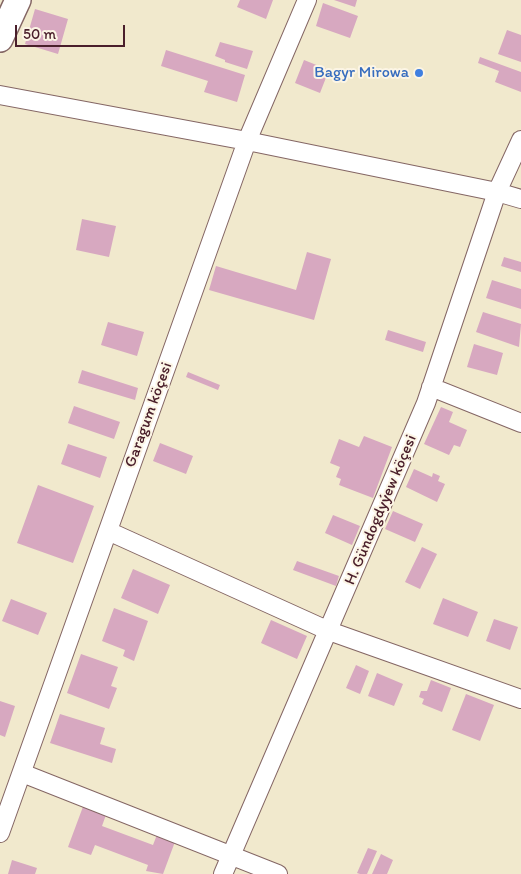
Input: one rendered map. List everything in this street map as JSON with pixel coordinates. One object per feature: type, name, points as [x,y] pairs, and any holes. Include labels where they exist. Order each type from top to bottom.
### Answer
[{"type":"street","points":[[0,39],[18,0]]},
{"type":"street","name":"Garagum köçesi","points":[[0,833],[247,141],[307,0]]},
{"type":"street","points":[[0,95],[247,141],[497,192],[521,200]]},
{"type":"street","name":"H. Gündogdyýew köçesi","points":[[223,874],[329,631],[432,387],[497,192],[521,140]]},
{"type":"street","points":[[432,387],[521,423]]},
{"type":"street","points":[[108,531],[329,631],[521,699]]},
{"type":"street","points":[[22,773],[278,874]]},
{"type":"building","points":[[240,0],[273,0],[266,19],[237,7]]},
{"type":"building","points":[[334,0],[357,0],[355,7]]},
{"type":"building","points":[[323,3],[358,16],[350,38],[316,26]]},
{"type":"building","points":[[35,9],[68,19],[58,54],[25,44]]},
{"type":"building","points":[[507,30],[521,35],[521,62],[498,54]]},
{"type":"building","points":[[220,42],[253,51],[247,69],[225,62],[225,60],[215,56]]},
{"type":"building","points":[[166,50],[245,75],[237,102],[204,92],[208,81],[161,66]]},
{"type":"building","points":[[480,57],[521,72],[521,92],[495,82],[499,71],[478,63]]},
{"type":"building","points":[[304,60],[329,70],[320,93],[295,83]]},
{"type":"building","points":[[82,219],[116,226],[109,257],[76,250]]},
{"type":"building","points":[[307,252],[331,259],[314,320],[209,290],[216,266],[296,290]]},
{"type":"building","points":[[504,257],[521,262],[521,272],[501,266]]},
{"type":"building","points":[[492,280],[521,289],[521,309],[486,298]]},
{"type":"building","points":[[483,312],[521,324],[519,347],[476,332]]},
{"type":"building","points":[[108,322],[144,332],[137,356],[101,345]]},
{"type":"building","points":[[388,330],[426,342],[423,352],[385,340]]},
{"type":"building","points":[[474,344],[503,353],[497,375],[467,367]]},
{"type":"building","points":[[82,370],[138,388],[135,400],[78,383]]},
{"type":"building","points":[[188,372],[220,385],[218,390],[186,377]]},
{"type":"building","points":[[74,406],[120,422],[114,439],[68,423]]},
{"type":"building","points":[[441,407],[453,412],[449,422],[467,430],[460,447],[454,445],[449,455],[424,444]]},
{"type":"building","points":[[364,436],[392,447],[373,498],[339,485],[341,479],[336,477],[340,467],[330,463],[339,439],[359,447]]},
{"type":"building","points":[[160,443],[193,456],[186,474],[153,461]]},
{"type":"building","points":[[68,444],[107,457],[100,478],[61,464]]},
{"type":"building","points":[[414,469],[432,477],[433,473],[440,476],[438,481],[445,484],[437,502],[406,487]]},
{"type":"building","points":[[38,485],[94,506],[73,563],[17,543]]},
{"type":"building","points":[[393,511],[423,524],[415,542],[385,529]]},
{"type":"building","points":[[333,515],[360,526],[352,545],[325,533]]},
{"type":"building","points":[[422,547],[437,554],[420,589],[405,582]]},
{"type":"building","points":[[297,561],[339,576],[336,586],[293,570]]},
{"type":"building","points":[[133,569],[170,585],[158,614],[121,598]]},
{"type":"building","points":[[443,598],[478,612],[468,637],[433,624]]},
{"type":"building","points":[[11,599],[47,613],[38,635],[2,621]]},
{"type":"building","points":[[114,608],[148,621],[134,661],[123,656],[125,650],[102,641]]},
{"type":"building","points":[[494,619],[518,627],[510,650],[486,641]]},
{"type":"building","points":[[271,620],[307,636],[297,659],[261,643]]},
{"type":"building","points":[[81,654],[118,667],[111,686],[117,688],[109,709],[67,693]]},
{"type":"building","points":[[356,665],[369,671],[360,694],[346,688]]},
{"type":"building","points":[[377,673],[403,684],[394,706],[368,696]]},
{"type":"building","points":[[431,680],[451,688],[442,712],[422,704],[424,699],[419,697],[421,691],[427,691]]},
{"type":"building","points":[[466,694],[494,705],[480,741],[452,730]]},
{"type":"building","points":[[0,701],[15,706],[5,737],[0,735]]},
{"type":"building","points":[[60,714],[105,728],[100,744],[116,749],[112,763],[50,743]]},
{"type":"building","points":[[84,804],[107,812],[102,826],[153,845],[158,832],[176,839],[163,874],[146,871],[148,865],[95,845],[91,855],[68,847]]},
{"type":"building","points":[[368,848],[377,851],[367,874],[357,873]]},
{"type":"building","points":[[381,854],[393,860],[387,874],[372,874]]},
{"type":"building","points":[[12,860],[37,868],[35,874],[8,874]]},
{"type":"place","name":"Bagyr Mirowa","points":[[419,73]]}]
